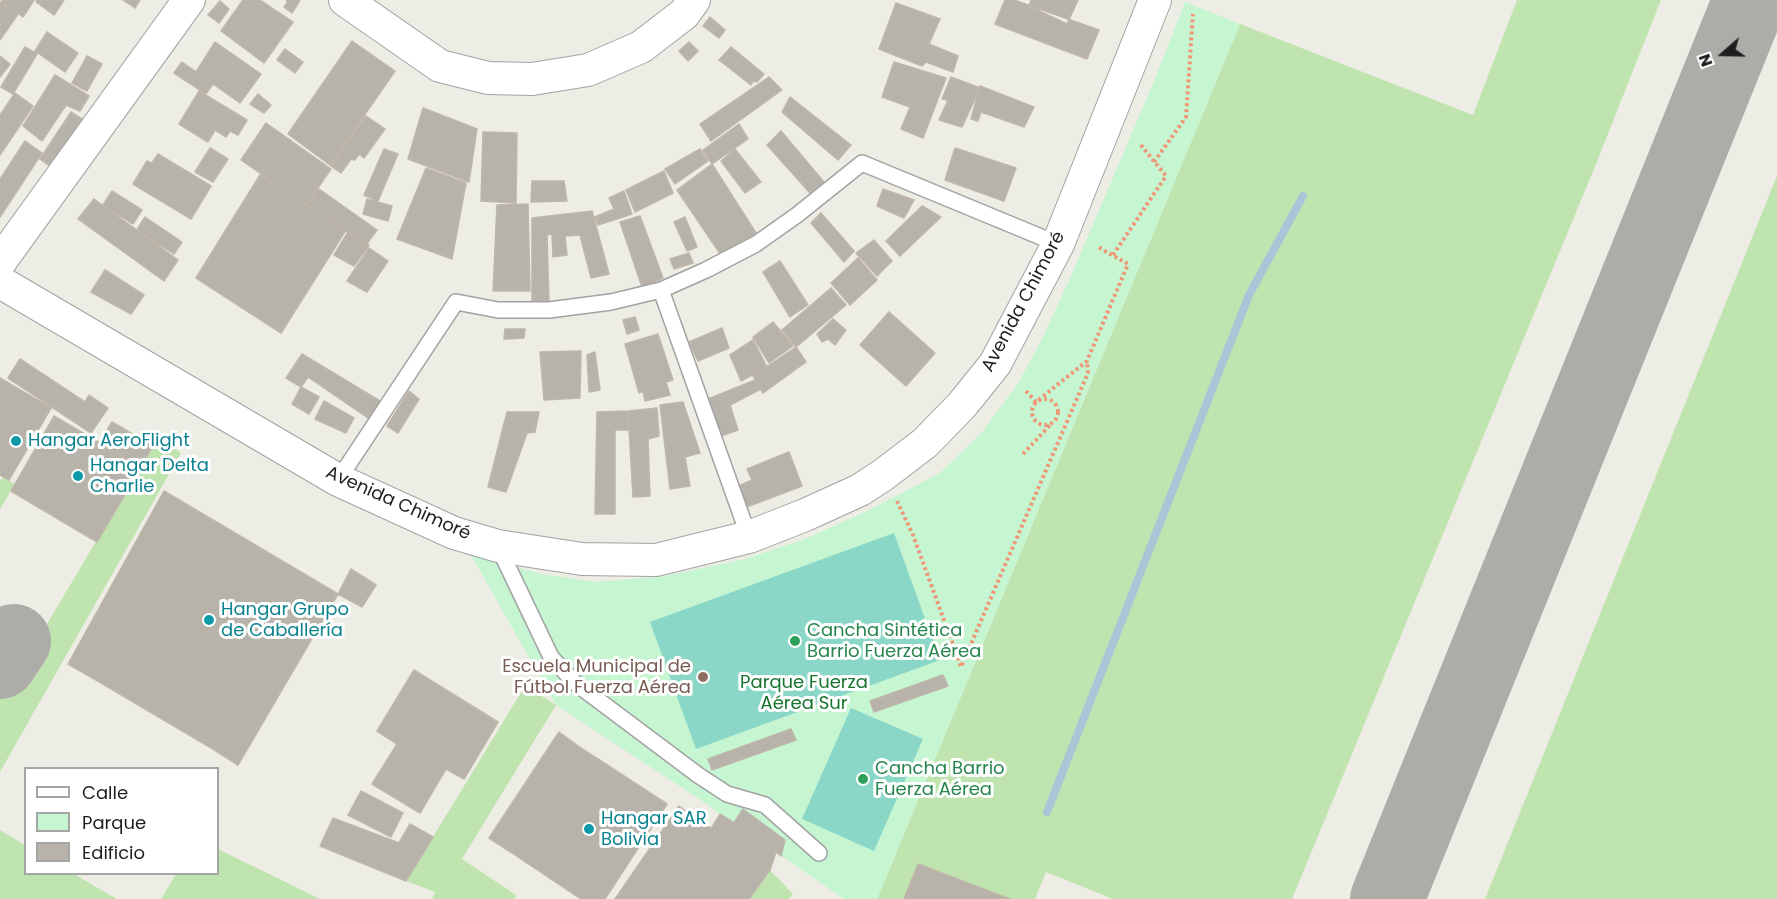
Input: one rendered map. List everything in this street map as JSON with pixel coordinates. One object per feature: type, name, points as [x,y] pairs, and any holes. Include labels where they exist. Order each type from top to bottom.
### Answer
[{"type":"street","points":[[0,262],[189,0]]},
{"type":"street","points":[[345,0],[440,66],[488,78],[532,79],[588,70],[641,47],[684,14],[694,0]]},
{"type":"street","name":"Avenida Chimoré","points":[[0,282],[338,480],[454,533],[498,546],[582,559],[656,560],[749,537],[860,490],[925,443],[962,405],[995,364],[1058,244],[1155,0]]},
{"type":"lane","points":[[338,480],[456,302],[498,310],[549,310],[611,302],[661,290],[756,244],[862,163],[1058,244]]},
{"type":"lane","points":[[661,290],[749,537]]},
{"type":"lane","points":[[498,546],[551,657],[574,681],[717,788],[727,794],[765,805],[819,853]]},
{"type":"path","points":[[1154,162],[1186,117],[1193,14]]},
{"type":"path","points":[[1113,255],[1166,176],[1140,144]]},
{"type":"path","points":[[897,501],[913,535],[960,667],[1088,373],[1087,361],[1128,264],[1098,247]]},
{"type":"path","points":[[1054,421],[1046,425],[1035,421],[1032,413],[1036,402],[1087,361]]},
{"type":"path","points":[[1026,392],[1036,402]]},
{"type":"path","points":[[1023,454],[1058,414],[1053,402],[1045,399],[1036,402]]},
{"type":"green space","points":[[1517,0],[1661,0],[1596,164],[1292,899],[1113,899],[1046,872],[1035,899],[1010,899],[918,864],[904,899],[877,899],[1240,24],[1473,115]]},
{"type":"green space","name":"Parque Fuerza Aérea Sur","points":[[1185,2],[1240,24],[877,899],[844,899],[696,797],[556,705],[471,555],[542,574],[596,582],[665,576],[745,559],[805,539],[871,509],[940,473],[982,432],[1017,385],[1041,341],[1154,81]]},
{"type":"green space","points":[[1777,176],[1777,899],[1485,899]]},
{"type":"green space","points":[[158,437],[181,453],[0,772],[0,694],[31,651]]},
{"type":"green space","points":[[3,477],[15,484],[0,509],[0,481]]},
{"type":"green space","name":"Cancha Sintética Barrio Fuerza Aérea","points":[[894,533],[940,660],[696,749],[650,622]]},
{"type":"green space","points":[[525,686],[556,705],[462,859],[516,895],[515,899],[432,899],[435,892],[406,881]]},
{"type":"green space","name":"Cancha Barrio Fuerza Aérea","points":[[851,708],[923,739],[874,851],[802,819]]},
{"type":"green space","points":[[0,830],[24,844],[24,875],[76,875],[117,899],[0,899]]},
{"type":"green space","points":[[219,849],[320,899],[161,899],[175,875],[219,875]]},
{"type":"green space","points":[[770,870],[793,894],[789,899],[749,899]]},
{"type":"building","points":[[3,0],[34,0],[23,17],[1,2]]},
{"type":"building","points":[[37,0],[64,0],[54,15],[36,2]]},
{"type":"building","points":[[123,0],[140,0],[135,8]]},
{"type":"building","points":[[243,0],[260,0],[293,22],[264,63],[221,31]]},
{"type":"building","points":[[286,0],[300,0],[292,13],[284,7],[288,1]]},
{"type":"building","points":[[1005,0],[1014,0],[1099,30],[1087,59],[995,24]]},
{"type":"building","points":[[1031,0],[1078,0],[1067,24],[1029,6]]},
{"type":"building","points":[[220,1],[229,9],[219,23],[208,15]]},
{"type":"building","points":[[0,2],[18,14],[0,40]]},
{"type":"building","points":[[896,3],[940,19],[929,44],[958,56],[953,72],[926,62],[922,66],[879,49]]},
{"type":"building","points":[[710,17],[725,30],[719,38],[703,26]]},
{"type":"building","points":[[47,32],[78,53],[65,72],[35,51]]},
{"type":"building","points":[[352,41],[395,71],[330,165],[288,134]]},
{"type":"building","points":[[215,42],[261,74],[240,103],[196,72]]},
{"type":"building","points":[[689,42],[698,51],[688,61],[679,51]]},
{"type":"building","points":[[25,47],[37,54],[13,94],[1,87]]},
{"type":"building","points":[[731,47],[764,74],[757,82],[753,81],[751,85],[719,60]]},
{"type":"building","points":[[285,49],[303,62],[295,73],[277,60]]},
{"type":"building","points":[[0,56],[10,64],[0,77]]},
{"type":"building","points":[[87,56],[102,64],[87,91],[72,83]]},
{"type":"building","points":[[182,62],[213,84],[206,94],[174,73]]},
{"type":"building","points":[[894,62],[946,78],[923,138],[901,129],[910,107],[882,97]]},
{"type":"building","points":[[55,75],[89,96],[80,111],[66,105],[42,141],[23,126]]},
{"type":"building","points":[[769,77],[782,90],[711,141],[700,124]]},
{"type":"building","points":[[951,77],[980,88],[962,127],[939,120],[948,100],[942,99]]},
{"type":"building","points":[[980,86],[1034,107],[1024,127],[981,112],[978,121],[971,119]]},
{"type":"building","points":[[199,91],[247,120],[238,135],[230,131],[226,137],[215,130],[208,142],[179,124]]},
{"type":"building","points":[[15,93],[33,106],[0,155],[0,115]]},
{"type":"building","points":[[258,94],[271,105],[264,113],[250,104]]},
{"type":"building","points":[[790,97],[851,145],[838,160],[782,112]]},
{"type":"building","points":[[423,108],[477,129],[469,182],[408,159]]},
{"type":"building","points":[[71,112],[85,121],[54,169],[40,159]]},
{"type":"building","points":[[366,116],[385,129],[364,158],[359,154],[355,160],[351,159],[341,173],[331,166]]},
{"type":"building","points":[[266,123],[331,169],[306,205],[241,160]]},
{"type":"building","points":[[739,124],[748,139],[712,164],[703,150]]},
{"type":"building","points":[[781,131],[824,182],[810,193],[767,145]]},
{"type":"building","points":[[483,132],[517,133],[516,203],[481,201]]},
{"type":"building","points":[[25,141],[42,153],[0,217],[0,179]]},
{"type":"building","points":[[210,148],[228,159],[213,182],[195,172]]},
{"type":"building","points":[[955,148],[1016,168],[1004,201],[945,180]]},
{"type":"building","points":[[384,149],[398,154],[378,201],[364,195]]},
{"type":"building","points":[[700,149],[708,161],[675,184],[665,169]]},
{"type":"building","points":[[735,149],[761,182],[745,193],[721,161]]},
{"type":"building","points":[[158,154],[211,186],[191,219],[133,184],[147,161],[152,163]]},
{"type":"building","points":[[712,164],[756,233],[721,255],[677,190]]},
{"type":"building","points":[[426,168],[466,183],[452,259],[397,239]]},
{"type":"building","points":[[664,171],[673,193],[635,212],[626,190]]},
{"type":"building","points":[[260,175],[346,230],[281,333],[196,278]]},
{"type":"building","points":[[532,181],[564,181],[567,201],[531,202]]},
{"type":"building","points":[[319,189],[377,230],[366,245],[308,205]]},
{"type":"building","points":[[883,189],[914,200],[904,218],[877,206]]},
{"type":"building","points":[[112,191],[142,210],[133,224],[103,205]]},
{"type":"building","points":[[624,191],[632,214],[598,225],[595,217],[614,209],[609,198]]},
{"type":"building","points":[[94,199],[178,260],[164,281],[78,219]]},
{"type":"building","points":[[367,199],[392,206],[388,221],[363,214]]},
{"type":"building","points":[[528,204],[530,291],[493,291],[497,205]]},
{"type":"building","points":[[922,206],[941,217],[900,256],[886,241]]},
{"type":"building","points":[[592,211],[609,274],[591,278],[580,235],[565,236],[567,255],[553,257],[552,234],[547,235],[549,303],[532,304],[532,218]]},
{"type":"building","points":[[821,213],[854,251],[844,262],[811,223]]},
{"type":"building","points":[[640,216],[663,278],[642,287],[620,222]]},
{"type":"building","points":[[145,217],[182,242],[174,254],[137,230]]},
{"type":"building","points":[[685,217],[697,247],[687,251],[674,222]]},
{"type":"building","points":[[348,232],[369,245],[354,266],[334,255]]},
{"type":"building","points":[[874,240],[892,261],[877,276],[856,253]]},
{"type":"building","points":[[369,248],[388,261],[367,292],[347,281]]},
{"type":"building","points":[[689,253],[693,263],[674,269],[670,259]]},
{"type":"building","points":[[858,258],[877,280],[850,305],[831,283]]},
{"type":"building","points":[[780,261],[808,305],[790,317],[763,272]]},
{"type":"building","points":[[105,270],[144,295],[131,314],[91,292]]},
{"type":"building","points":[[831,288],[846,305],[796,347],[782,330]]},
{"type":"building","points":[[889,312],[935,353],[906,386],[860,345]]},
{"type":"building","points":[[635,317],[639,330],[627,334],[623,320]]},
{"type":"building","points":[[833,319],[846,330],[835,345],[828,339],[822,342],[817,334]]},
{"type":"building","points":[[773,322],[793,346],[769,363],[753,337]]},
{"type":"building","points":[[722,328],[729,348],[698,361],[689,342]]},
{"type":"building","points":[[505,329],[525,329],[524,338],[504,339]]},
{"type":"building","points":[[658,334],[673,380],[666,382],[670,395],[645,401],[643,391],[639,393],[625,344]]},
{"type":"building","points":[[753,340],[767,367],[741,381],[730,355]]},
{"type":"building","points":[[796,347],[806,362],[763,393],[753,376]]},
{"type":"building","points":[[581,351],[580,398],[544,400],[540,352]]},
{"type":"building","points":[[595,352],[600,390],[589,392],[587,355]]},
{"type":"building","points":[[302,354],[380,401],[368,418],[308,377],[301,387],[286,378]]},
{"type":"building","points":[[20,359],[85,402],[89,395],[108,408],[91,433],[8,378]]},
{"type":"building","name":"Hangar AeroFlight","points":[[0,378],[51,408],[9,480],[0,475]]},
{"type":"building","points":[[755,380],[761,389],[730,405],[738,430],[721,436],[708,399]]},
{"type":"building","points":[[301,387],[319,397],[309,414],[292,404]]},
{"type":"building","points":[[409,391],[419,399],[398,433],[387,426]]},
{"type":"building","points":[[324,401],[354,418],[346,433],[315,419]]},
{"type":"building","points":[[683,402],[700,453],[685,457],[690,486],[670,489],[660,405]]},
{"type":"building","points":[[657,408],[659,436],[648,439],[650,496],[633,497],[628,411]]},
{"type":"building","points":[[628,411],[629,430],[615,430],[615,514],[595,514],[597,412]]},
{"type":"building","points":[[507,412],[539,412],[535,432],[527,433],[506,492],[488,487]]},
{"type":"building","name":"Hangar Delta Charlie","points":[[54,416],[141,467],[97,542],[11,491]]},
{"type":"building","points":[[112,422],[153,446],[141,467],[99,443]]},
{"type":"building","points":[[789,452],[802,486],[744,508],[736,487],[752,480],[747,469]]},
{"type":"building","points":[[164,491],[338,594],[238,765],[213,749],[300,598],[183,530],[96,680],[68,664]]},
{"type":"building","name":"Hangar Grupo de Caballería","points":[[183,530],[300,598],[213,749],[96,680]]},
{"type":"building","points":[[351,569],[376,585],[362,607],[338,594]]},
{"type":"building","points":[[414,670],[498,722],[464,779],[446,769],[420,813],[372,784],[397,744],[377,731]]},
{"type":"building","points":[[943,675],[948,686],[874,712],[870,701]]},
{"type":"building","points":[[791,729],[796,740],[712,770],[708,759]]},
{"type":"building","points":[[559,732],[581,748],[512,853],[489,838]]},
{"type":"building","name":"Hangar SAR Bolivia","points":[[581,748],[667,804],[605,899],[581,899],[512,853]]},
{"type":"building","points":[[361,791],[403,813],[391,837],[348,815]]},
{"type":"building","points":[[679,806],[770,870],[749,899],[615,899]]},
{"type":"building","points":[[743,809],[785,840],[781,856],[776,852],[770,870],[711,829],[720,814],[734,823]]},
{"type":"building","points":[[333,818],[399,843],[410,824],[433,837],[406,881],[320,846]]},
{"type":"building","points":[[918,864],[1010,899],[904,899]]},
{"type":"waterway","points":[[1047,812],[1249,295],[1303,196]]},
{"type":"taxiway","points":[[1387,899],[1750,0]]},
{"type":"taxiway","points":[[0,662],[14,641]]},
{"type":"place","name":"Hangar AeroFlight","points":[[16,441]]},
{"type":"place","name":"Hangar Delta Charlie","points":[[78,476]]},
{"type":"place","name":"Hangar Grupo de Caballería","points":[[209,620]]},
{"type":"place","name":"Cancha Sintética Barrio Fuerza Aérea","points":[[795,641]]},
{"type":"place","name":"Escuela Municipal de Fútbol Fuerza Aérea","points":[[703,677]]},
{"type":"place","name":"Cancha Barrio Fuerza Aérea","points":[[863,779]]},
{"type":"place","name":"Hangar SAR Bolivia","points":[[589,829]]}]
